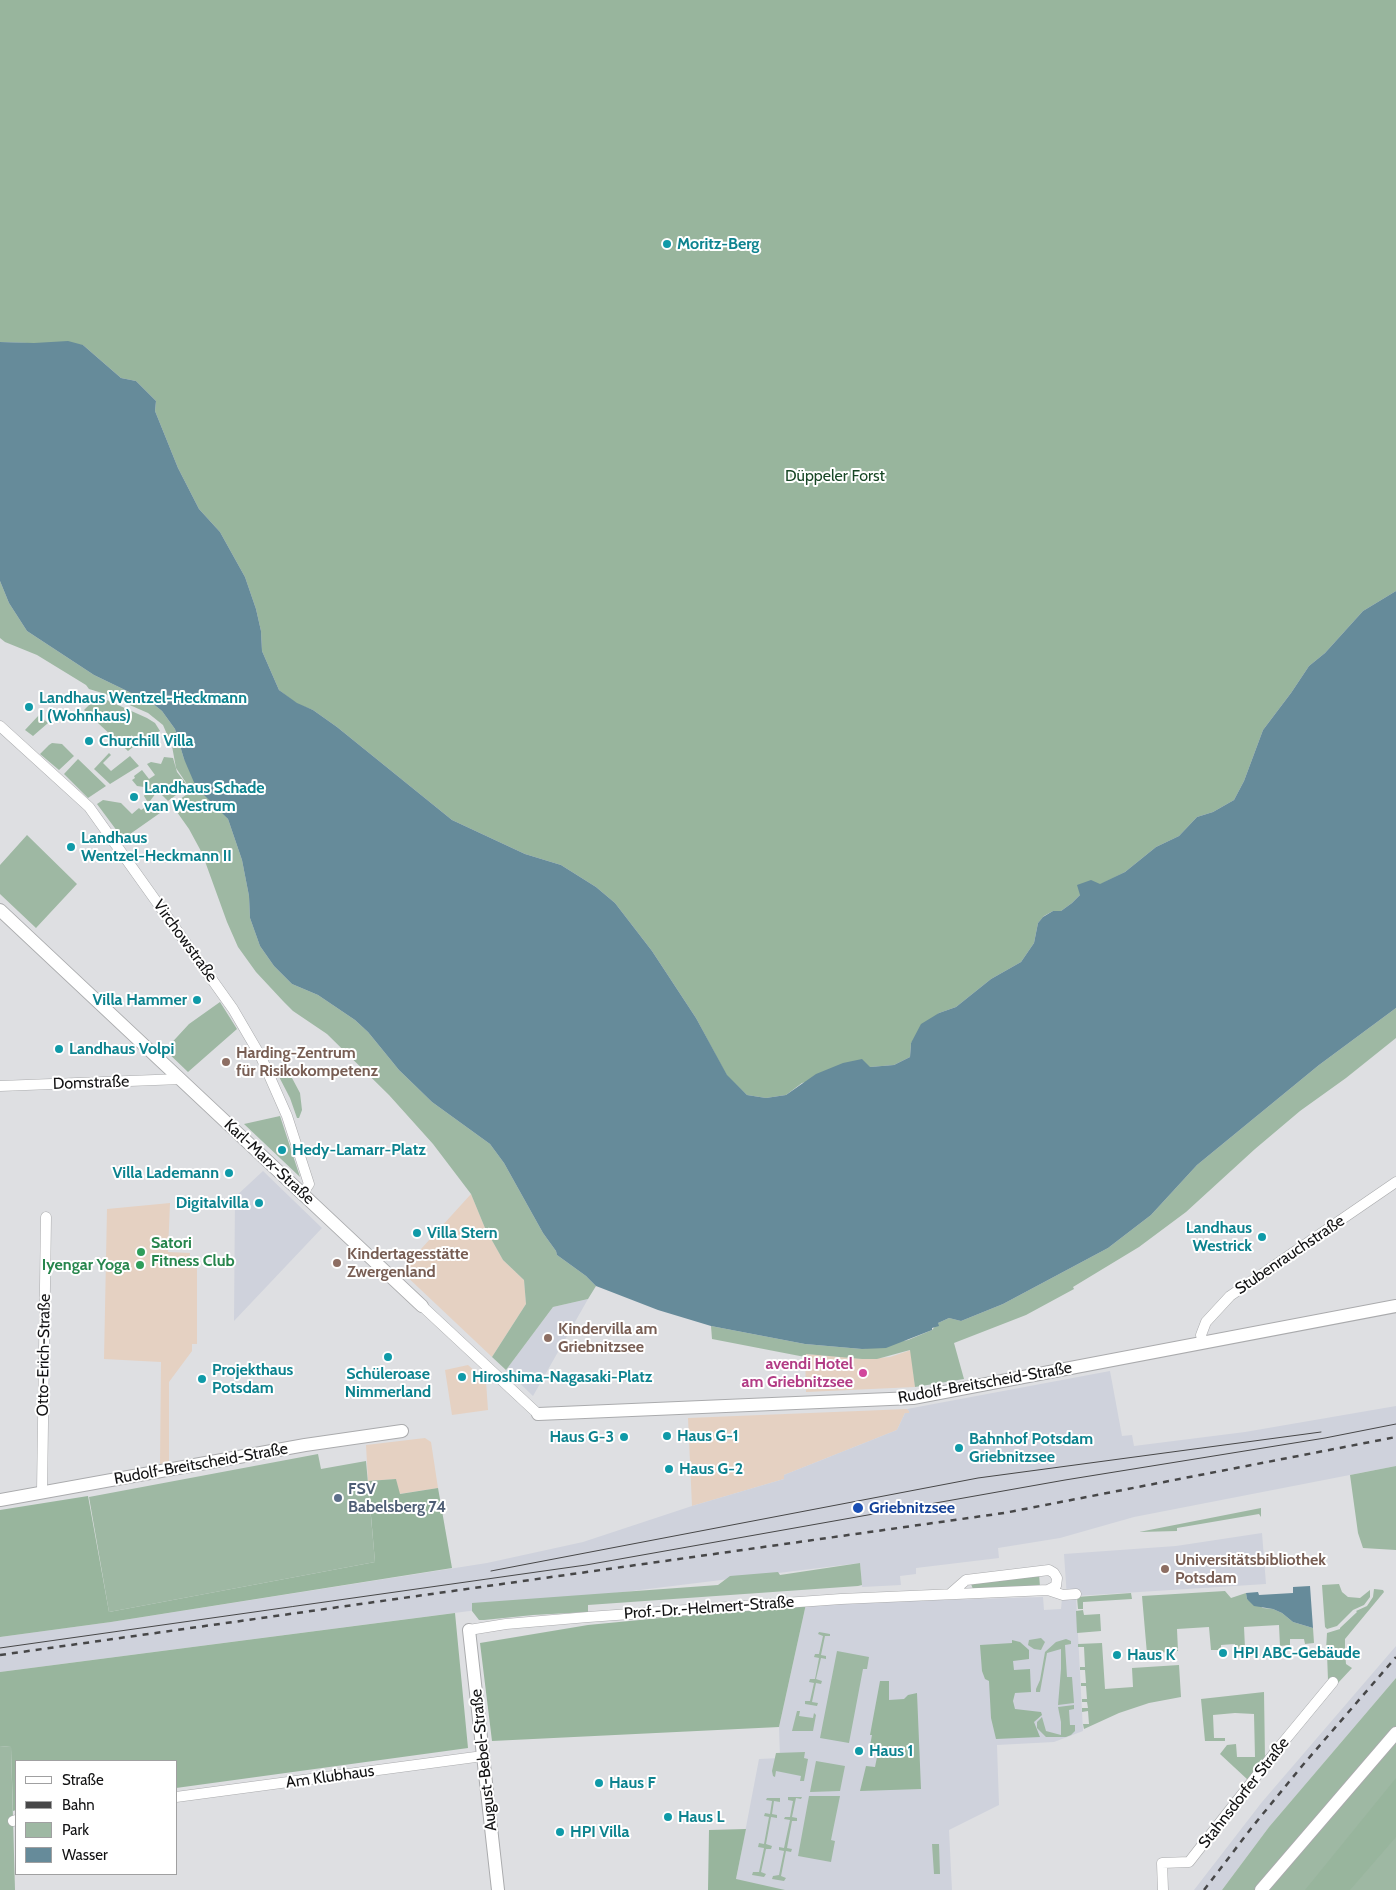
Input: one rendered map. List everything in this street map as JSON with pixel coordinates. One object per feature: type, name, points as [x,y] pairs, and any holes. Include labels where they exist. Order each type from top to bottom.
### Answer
[{"type":"street","name":"Virchowstraße","points":[[0,726],[89,807],[233,1009],[261,1057],[287,1116],[309,1184],[303,1193]]},
{"type":"street","name":"Karl-Marx-Straße","points":[[0,910],[538,1414]]},
{"type":"street","name":"Domstraße","points":[[0,1086],[181,1080]]},
{"type":"street","name":"Stubenrauchstraße","points":[[1203,1343],[1202,1335],[1206,1322],[1230,1296],[1396,1182]]},
{"type":"street","name":"Otto-Erich-Straße","points":[[42,1492],[46,1218]]},
{"type":"street","name":"Rudolf-Breitscheid-Straße","points":[[538,1414],[913,1398],[1396,1306]]},
{"type":"street","name":"Rudolf-Breitscheid-Straße","points":[[0,1500],[322,1442],[402,1431]]},
{"type":"street","points":[[950,1594],[966,1580],[1046,1570],[1054,1573],[1057,1578],[1056,1586],[1048,1590]]},
{"type":"street","name":"Prof.-Dr.-Helmert-Straße","points":[[469,1630],[558,1619],[842,1599],[1048,1590],[1063,1595],[1076,1594]]},
{"type":"street","name":"August-Bebel-Straße","points":[[469,1630],[498,1890]]},
{"type":"street","name":"Stahnsdorfer Straße","points":[[1163,1890],[1162,1863],[1190,1862],[1333,1682]]},
{"type":"street","points":[[1261,1890],[1396,1733]]},
{"type":"street","name":"Am Klubhaus","points":[[178,1797],[483,1756]]},
{"type":"shaded area","points":[[263,1171],[322,1228],[234,1321],[235,1197]]},
{"type":"shaded area","points":[[471,1194],[485,1228],[503,1260],[524,1280],[526,1304],[492,1357],[401,1271]]},
{"type":"shaded area","points":[[170,1203],[168,1252],[190,1253],[189,1267],[197,1268],[197,1344],[192,1344],[192,1351],[169,1382],[169,1463],[160,1464],[161,1362],[104,1359],[107,1209]]},
{"type":"shaded area","name":"Kindervilla am Griebnitzsee","points":[[588,1299],[533,1396],[506,1370],[553,1307]]},
{"type":"shaded area","name":"avendi Hotel am Griebnitzsee","points":[[911,1350],[915,1387],[806,1392],[805,1354],[867,1359],[890,1357]]},
{"type":"shaded area","name":"Hiroshima-Nagasaki-Platz","points":[[468,1365],[486,1381],[488,1410],[452,1415],[445,1370]]},
{"type":"shaded area","points":[[1110,1371],[1122,1436],[1132,1435],[1134,1446],[1245,1432],[1396,1406],[1396,1466],[1134,1517],[1060,1538],[998,1548],[999,1558],[916,1568],[916,1574],[900,1576],[901,1585],[862,1587],[860,1563],[485,1609],[0,1672],[0,1637],[111,1622],[487,1563],[583,1542],[692,1506],[784,1479],[784,1475],[897,1430],[905,1413],[909,1413],[907,1409]]},
{"type":"shaded area","points":[[907,1409],[909,1413],[905,1413],[897,1430],[784,1475],[784,1479],[692,1506],[688,1418]]},
{"type":"shaded area","points":[[425,1438],[431,1442],[438,1488],[399,1494],[396,1479],[368,1481],[366,1445]]},
{"type":"shaded area","points":[[1262,1533],[1266,1584],[1076,1596],[1083,1731],[1054,1742],[997,1745],[999,1805],[949,1830],[952,1890],[734,1890],[759,1759],[780,1758],[779,1727],[806,1604],[1043,1597],[1044,1610],[1061,1609],[1062,1598],[1067,1598],[1064,1554],[1176,1546]]},
{"type":"shaded area","points":[[1396,1646],[1396,1678],[1269,1827],[1222,1890],[1194,1890],[1262,1802]]},
{"type":"green space","name":"Düppeler Forst","points":[[0,0],[1396,0],[1396,591],[1363,611],[1325,653],[1309,666],[1263,730],[1244,781],[1234,800],[1213,812],[1197,817],[1179,836],[1156,847],[1125,872],[1080,895],[1061,911],[1053,911],[1044,916],[1038,923],[1034,943],[1021,962],[991,979],[956,1007],[939,1013],[911,1043],[910,1057],[894,1065],[870,1067],[802,1083],[786,1095],[766,1098],[747,1095],[727,1076],[696,1018],[652,951],[615,903],[596,887],[561,865],[525,854],[452,820],[337,727],[313,710],[297,704],[279,690],[262,651],[261,631],[256,609],[245,577],[220,532],[199,509],[178,468],[155,411],[156,401],[136,381],[121,378],[83,345],[0,342]]},
{"type":"green space","points":[[0,581],[9,603],[27,631],[94,675],[152,703],[162,711],[175,729],[184,759],[212,801],[228,819],[242,860],[249,896],[250,918],[260,946],[274,966],[292,984],[318,995],[355,1020],[368,1032],[399,1070],[432,1102],[490,1144],[504,1163],[557,1255],[586,1276],[596,1286],[588,1299],[553,1307],[506,1370],[492,1357],[526,1304],[524,1280],[503,1260],[485,1228],[471,1194],[433,1144],[389,1095],[327,1034],[293,1011],[256,972],[238,947],[202,853],[189,829],[172,805],[190,792],[189,787],[176,768],[172,746],[163,725],[148,713],[89,689],[86,685],[37,655],[5,642],[0,638]]},
{"type":"green space","points":[[100,697],[147,718],[155,723],[160,731],[152,735],[153,739],[138,743],[128,751],[84,710],[90,704],[96,704]]},
{"type":"green space","points":[[39,715],[48,723],[33,736],[25,730]]},
{"type":"green space","points":[[52,743],[62,744],[74,756],[59,770],[40,754]]},
{"type":"green space","points":[[109,753],[111,755],[103,763],[111,771],[130,756],[139,766],[110,784],[94,769]]},
{"type":"green space","points":[[164,757],[173,758],[177,772],[188,786],[168,801],[161,794],[156,793],[150,801],[147,801],[144,796],[146,792],[144,787],[137,786],[132,780],[142,770],[149,779],[155,775],[147,764],[151,762],[161,764]]},
{"type":"green space","points":[[78,759],[106,786],[88,798],[64,774]]},
{"type":"green space","points":[[103,800],[121,803],[132,814],[139,808],[141,810],[149,805],[153,806],[160,813],[123,839],[97,804]]},
{"type":"green space","points":[[27,835],[77,884],[36,928],[0,894],[0,865]]},
{"type":"green space","points":[[220,1002],[237,1029],[188,1072],[165,1050],[189,1024]]},
{"type":"green space","points":[[1396,1008],[1396,1038],[1346,1078],[1300,1111],[1186,1212],[1139,1247],[1073,1287],[1074,1289],[1026,1315],[954,1343],[964,1379],[915,1387],[910,1350],[877,1359],[806,1354],[805,1357],[712,1339],[711,1326],[805,1344],[862,1349],[908,1340],[932,1330],[938,1323],[949,1318],[961,1321],[1003,1304],[1108,1248],[1151,1215],[1197,1165],[1319,1065]]},
{"type":"green space","points":[[279,1068],[292,1078],[300,1093],[302,1110],[299,1118],[297,1118],[290,1098],[275,1069]]},
{"type":"green space","name":"Hedy-Lamarr-Platz","points":[[280,1116],[300,1177],[244,1124]]},
{"type":"green space","name":"FSV Babelsberg 74","points":[[318,1454],[321,1469],[366,1461],[375,1562],[109,1612],[89,1497]]},
{"type":"green space","points":[[1396,1466],[1396,1550],[1363,1548],[1358,1533],[1350,1475]]},
{"type":"green space","points":[[396,1479],[400,1494],[438,1488],[452,1568],[111,1622],[0,1637],[0,1510],[88,1496],[109,1612],[375,1562],[368,1481]]},
{"type":"green space","points":[[1261,1508],[1261,1517],[1259,1514],[1177,1528],[1177,1531],[1139,1532]]},
{"type":"green space","points":[[860,1563],[862,1585],[858,1586],[588,1605],[588,1612],[484,1620],[479,1620],[472,1611],[472,1603],[718,1585],[730,1576],[778,1572],[780,1575]]},
{"type":"green space","points":[[1039,1574],[1040,1587],[973,1589],[971,1584]]},
{"type":"green space","points":[[1339,1584],[1342,1592],[1348,1597],[1360,1598],[1370,1590],[1370,1597],[1364,1605],[1353,1610],[1337,1626],[1327,1629],[1325,1627],[1322,1585]]},
{"type":"green space","points":[[1374,1589],[1383,1590],[1384,1592],[1345,1639],[1345,1649],[1326,1650],[1327,1633],[1340,1629],[1356,1611],[1367,1606],[1373,1597]]},
{"type":"green space","points":[[1225,1591],[1231,1598],[1246,1593],[1247,1599],[1263,1608],[1273,1609],[1282,1613],[1293,1622],[1313,1628],[1314,1643],[1305,1644],[1304,1639],[1290,1639],[1290,1645],[1280,1646],[1279,1625],[1244,1627],[1245,1648],[1236,1649],[1235,1644],[1221,1645],[1221,1650],[1211,1650],[1209,1627],[1177,1629],[1178,1651],[1147,1654],[1142,1596]]},
{"type":"green space","points":[[1131,1593],[1132,1599],[1083,1602],[1083,1609],[1078,1609],[1077,1597]]},
{"type":"green space","points":[[806,1604],[779,1727],[492,1741],[480,1643],[588,1625]]},
{"type":"green space","points":[[1083,1610],[1084,1615],[1100,1614],[1101,1631],[1077,1633],[1076,1611]]},
{"type":"green space","points":[[455,1613],[468,1748],[178,1788],[178,1760],[15,1760],[15,1810],[13,1811],[11,1747],[0,1746],[0,1672]]},
{"type":"green space","points":[[819,1632],[830,1634],[830,1636],[825,1636],[821,1655],[826,1656],[826,1659],[821,1658],[816,1679],[822,1681],[821,1684],[816,1683],[812,1702],[818,1703],[817,1706],[805,1704],[805,1701],[810,1701],[814,1683],[809,1682],[810,1679],[815,1679],[819,1658],[814,1657],[815,1654],[819,1654],[823,1636],[818,1634]]},
{"type":"green space","points":[[1041,1638],[1045,1642],[1041,1650],[1034,1649],[1028,1645],[1029,1640]]},
{"type":"green space","points":[[1066,1639],[1071,1641],[1071,1644],[1065,1645],[1067,1677],[1072,1677],[1074,1703],[1058,1705],[1061,1649],[1047,1653],[1040,1692],[1036,1692],[1036,1689],[1040,1680],[1045,1652],[1056,1642]]},
{"type":"green space","points":[[1012,1640],[1020,1642],[1029,1650],[1029,1659],[1013,1661],[1014,1670],[1030,1669],[1031,1692],[1015,1693],[1013,1701],[1015,1709],[1041,1712],[1042,1715],[1034,1722],[1040,1737],[996,1739],[991,1718],[989,1681],[985,1679],[982,1671],[980,1645],[1012,1643]]},
{"type":"green space","points":[[1102,1643],[1105,1689],[1133,1687],[1132,1668],[1179,1665],[1181,1697],[1149,1703],[1119,1713],[1084,1729],[1083,1724],[1089,1724],[1088,1711],[1082,1712],[1082,1708],[1088,1708],[1087,1702],[1082,1702],[1082,1699],[1087,1699],[1086,1686],[1081,1686],[1081,1683],[1086,1683],[1085,1670],[1080,1670],[1080,1667],[1085,1667],[1084,1647],[1078,1647],[1078,1644]]},
{"type":"green space","points":[[837,1651],[869,1657],[867,1669],[863,1669],[849,1743],[820,1738]]},
{"type":"green space","points":[[1345,1652],[1346,1664],[1352,1668],[1338,1683],[1328,1680],[1327,1654]]},
{"type":"green space","points":[[1396,1678],[1396,1890],[1222,1890],[1269,1827]]},
{"type":"green space","points":[[880,1681],[889,1681],[889,1700],[904,1699],[908,1695],[917,1693],[921,1789],[860,1791],[866,1766],[875,1767],[878,1752],[869,1751]]},
{"type":"green space","points":[[1264,1692],[1265,1759],[1248,1780],[1220,1754],[1227,1745],[1236,1744],[1237,1757],[1255,1757],[1254,1714],[1213,1715],[1214,1738],[1225,1738],[1225,1741],[1205,1741],[1201,1699]]},
{"type":"green space","points":[[1074,1705],[1074,1709],[1069,1710],[1070,1725],[1075,1725],[1075,1731],[1071,1735],[1066,1737],[1046,1737],[1037,1728],[1037,1722],[1042,1717],[1046,1731],[1061,1735],[1058,1707]]},
{"type":"green space","points":[[797,1711],[800,1711],[799,1716],[813,1718],[814,1713],[816,1715],[813,1731],[792,1731]]},
{"type":"green space","points":[[0,1746],[11,1747],[15,1890],[0,1890]]},
{"type":"green space","points":[[805,1752],[804,1758],[808,1759],[804,1781],[800,1781],[801,1776],[776,1771],[775,1777],[773,1776],[772,1771],[776,1753]]},
{"type":"green space","points":[[816,1761],[845,1766],[840,1791],[810,1792]]},
{"type":"green space","points":[[1396,1778],[1396,1837],[1350,1890],[1305,1890]]},
{"type":"green space","points":[[809,1796],[840,1796],[831,1840],[835,1841],[831,1862],[798,1856]]},
{"type":"green space","points":[[788,1797],[802,1797],[801,1799],[796,1798],[792,1817],[797,1818],[797,1821],[792,1821],[787,1848],[792,1849],[791,1852],[786,1851],[781,1876],[786,1878],[784,1881],[772,1879],[773,1876],[779,1875],[784,1851],[779,1850],[779,1847],[784,1848],[790,1820],[784,1819],[785,1817],[790,1817],[793,1801],[788,1800]]},
{"type":"green space","points":[[767,1798],[780,1798],[780,1802],[774,1801],[772,1814],[777,1815],[777,1818],[771,1817],[766,1844],[772,1846],[771,1849],[766,1849],[761,1872],[766,1874],[764,1877],[752,1875],[753,1872],[759,1872],[764,1848],[758,1847],[759,1843],[764,1844],[769,1817],[764,1816],[765,1813],[770,1814],[772,1801],[766,1800]]},
{"type":"green space","points":[[746,1829],[736,1879],[785,1890],[708,1890],[709,1830]]},
{"type":"green space","points":[[932,1844],[939,1844],[940,1874],[934,1874]]},
{"type":"water","points":[[68,341],[83,345],[121,378],[136,381],[156,401],[155,411],[178,468],[199,509],[220,532],[245,577],[256,609],[261,631],[262,651],[279,690],[337,727],[452,820],[525,854],[561,865],[596,887],[615,903],[652,951],[696,1018],[727,1075],[747,1095],[766,1098],[786,1095],[816,1074],[843,1063],[862,1059],[870,1067],[894,1065],[910,1057],[911,1043],[921,1024],[939,1013],[956,1007],[991,979],[1021,962],[1034,943],[1038,923],[1043,917],[1053,911],[1061,911],[1072,903],[1080,895],[1077,885],[1091,880],[1100,884],[1125,872],[1156,847],[1179,836],[1197,817],[1213,812],[1234,800],[1244,781],[1263,730],[1309,666],[1325,653],[1363,611],[1396,591],[1396,1008],[1319,1065],[1197,1165],[1151,1215],[1108,1248],[1003,1304],[961,1321],[949,1318],[938,1323],[939,1326],[932,1328],[932,1330],[886,1348],[862,1349],[805,1344],[711,1326],[658,1310],[596,1286],[586,1276],[557,1255],[504,1163],[490,1144],[432,1102],[399,1070],[368,1032],[355,1020],[318,995],[292,984],[274,966],[260,946],[250,918],[249,896],[242,860],[228,819],[196,787],[184,759],[175,729],[162,711],[152,703],[94,675],[27,631],[9,603],[0,581],[0,342]]},
{"type":"water","points":[[1310,1586],[1313,1628],[1293,1622],[1282,1613],[1273,1609],[1254,1606],[1247,1599],[1246,1593],[1258,1592],[1259,1595],[1293,1593],[1293,1587]]},
{"type":"tram line","points":[[0,1648],[586,1565],[1065,1480],[1325,1438],[1396,1424]]},
{"type":"tram line","points":[[491,1571],[978,1478],[1321,1432]]},
{"type":"railway","points":[[0,1655],[1004,1513],[1396,1437]]},
{"type":"railway","points":[[1204,1890],[1302,1766],[1396,1657]]},
{"type":"place","name":"Moritz-Berg","points":[[667,244]]},
{"type":"place","name":"Landhaus Wentzel-Heckmann I (Wohnhaus)","points":[[29,707]]},
{"type":"place","name":"Churchill Villa","points":[[89,741]]},
{"type":"place","name":"Landhaus Schade van Westrum","points":[[134,797]]},
{"type":"place","name":"Landhaus Wentzel-Heckmann II","points":[[71,847]]},
{"type":"place","name":"Villa Hammer","points":[[197,1000]]},
{"type":"place","name":"Landhaus Volpi","points":[[59,1049]]},
{"type":"place","name":"Harding-Zentrum für Risikokompetenz","points":[[226,1062]]},
{"type":"place","name":"Hedy-Lamarr-Platz","points":[[282,1150]]},
{"type":"place","name":"Villa Lademann","points":[[229,1173]]},
{"type":"place","name":"Digitalvilla","points":[[259,1203]]},
{"type":"place","name":"Villa Stern","points":[[417,1233]]},
{"type":"place","name":"Landhaus Westrick","points":[[1262,1237]]},
{"type":"place","name":"Satori Fitness Club","points":[[141,1252]]},
{"type":"place","name":"Kindertagesstätte Zwergenland","points":[[337,1263]]},
{"type":"place","name":"Iyengar Yoga","points":[[140,1265]]},
{"type":"place","name":"Kindervilla am Griebnitzsee","points":[[548,1338]]},
{"type":"place","name":"Schüleroase Nimmerland","points":[[388,1357]]},
{"type":"place","name":"avendi Hotel am Griebnitzsee","points":[[863,1373]]},
{"type":"place","name":"Hiroshima-Nagasaki-Platz","points":[[462,1377]]},
{"type":"place","name":"Projekthaus Potsdam","points":[[202,1379]]},
{"type":"place","name":"Haus G-1","points":[[667,1436]]},
{"type":"place","name":"Haus G-3","points":[[624,1437]]},
{"type":"place","name":"Bahnhof Potsdam Griebnitzsee","points":[[959,1448]]},
{"type":"place","name":"Haus G-2","points":[[669,1469]]},
{"type":"place","name":"FSV Babelsberg 74","points":[[338,1498]]},
{"type":"place","name":"Griebnitzsee","points":[[858,1508]]},
{"type":"place","name":"Universitätsbibliothek Potsdam","points":[[1165,1569]]},
{"type":"place","name":"HPI ABC-Gebäude","points":[[1223,1653]]},
{"type":"place","name":"Haus K","points":[[1117,1655]]},
{"type":"place","name":"Haus 1","points":[[859,1751]]},
{"type":"place","name":"Haus F","points":[[599,1783]]},
{"type":"place","name":"Haus L","points":[[668,1817]]},
{"type":"place","name":"HPI Villa","points":[[560,1832]]}]
